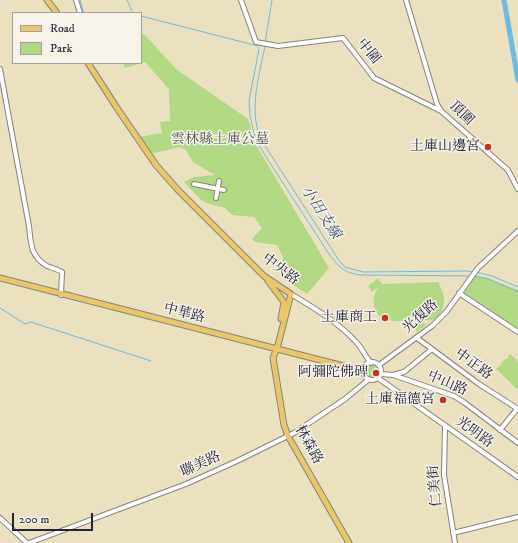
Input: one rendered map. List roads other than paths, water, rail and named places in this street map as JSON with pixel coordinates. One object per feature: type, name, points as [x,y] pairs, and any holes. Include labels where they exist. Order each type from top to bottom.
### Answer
[{"type":"main road","points":[[47,0],[56,12]]},
{"type":"main road","name":"中央路","points":[[89,64],[156,165],[178,190],[264,276],[291,294]]},
{"type":"main road","name":"林森路","points":[[264,276],[284,302],[275,344],[276,349]]},
{"type":"main road","name":"中華路","points":[[0,278],[363,371]]},
{"type":"main road","name":"林森路","points":[[291,294],[273,358],[284,425],[288,436],[349,543]]},
{"type":"street","points":[[76,0],[80,12]]},
{"type":"street","name":"中圍","points":[[241,0],[256,42],[278,46],[343,38],[374,78],[441,111]]},
{"type":"street","name":"頂圍","points":[[406,0],[416,38],[437,104],[441,111],[508,170],[518,189]]},
{"type":"street","points":[[0,69],[28,219],[32,252],[35,257],[45,265],[62,272],[62,295]]},
{"type":"street","points":[[216,198],[219,181]]},
{"type":"street","points":[[194,184],[224,190]]},
{"type":"street","name":"光復路","points":[[379,365],[432,326],[447,311],[478,268],[518,231]]},
{"type":"street","points":[[459,293],[518,332]]},
{"type":"street","name":"中央路","points":[[291,294],[329,318],[350,335],[358,344],[370,363]]},
{"type":"street","name":"中正路","points":[[417,338],[479,384],[518,409]]},
{"type":"street","points":[[393,375],[404,372],[432,349]]},
{"type":"street","points":[[370,363],[379,365],[381,374],[374,380],[368,380],[363,371],[365,366],[370,363]]},
{"type":"street","name":"中山路","points":[[381,374],[393,375],[454,396],[518,443]]},
{"type":"street","name":"光明路","points":[[378,378],[518,477]]},
{"type":"street","name":"聯美路","points":[[28,543],[186,484],[288,436],[345,399],[368,380]]},
{"type":"street","points":[[500,430],[518,409]]},
{"type":"street","name":"仁美街","points":[[445,426],[444,475],[455,543]]},
{"type":"street","points":[[453,533],[518,517]]},
{"type":"street","points":[[0,518],[28,543]]},
{"type":"waterway","points":[[80,0],[84,12]]},
{"type":"waterway","points":[[127,0],[132,11]]},
{"type":"waterway","name":"小田支線","points":[[265,43],[272,0]]},
{"type":"waterway","points":[[504,0],[518,80]]},
{"type":"waterway","points":[[142,16],[258,46]]},
{"type":"waterway","name":"小田支線","points":[[265,46],[255,103],[255,115],[260,138],[340,262],[345,267],[363,272],[473,272]]},
{"type":"waterway","points":[[259,49],[249,101],[250,116],[257,142],[337,264],[347,271],[360,275],[471,276]]},
{"type":"waterway","name":"小田支線","points":[[476,272],[492,276],[518,287]]},
{"type":"waterway","points":[[474,276],[489,279],[518,292]]},
{"type":"waterway","points":[[0,308],[25,324],[31,322],[151,361]]},
{"type":"place","name":"土庫山邊宮","points":[[488,147]]},
{"type":"place","name":"土庫商工","points":[[385,318]]},
{"type":"place","name":"阿彌陀佛碑","points":[[376,373]]},
{"type":"place","name":"土庫福德宮","points":[[443,400]]},
{"type":"park label","name":"雲林縣土庫公墓","points":[[220,140]]}]
